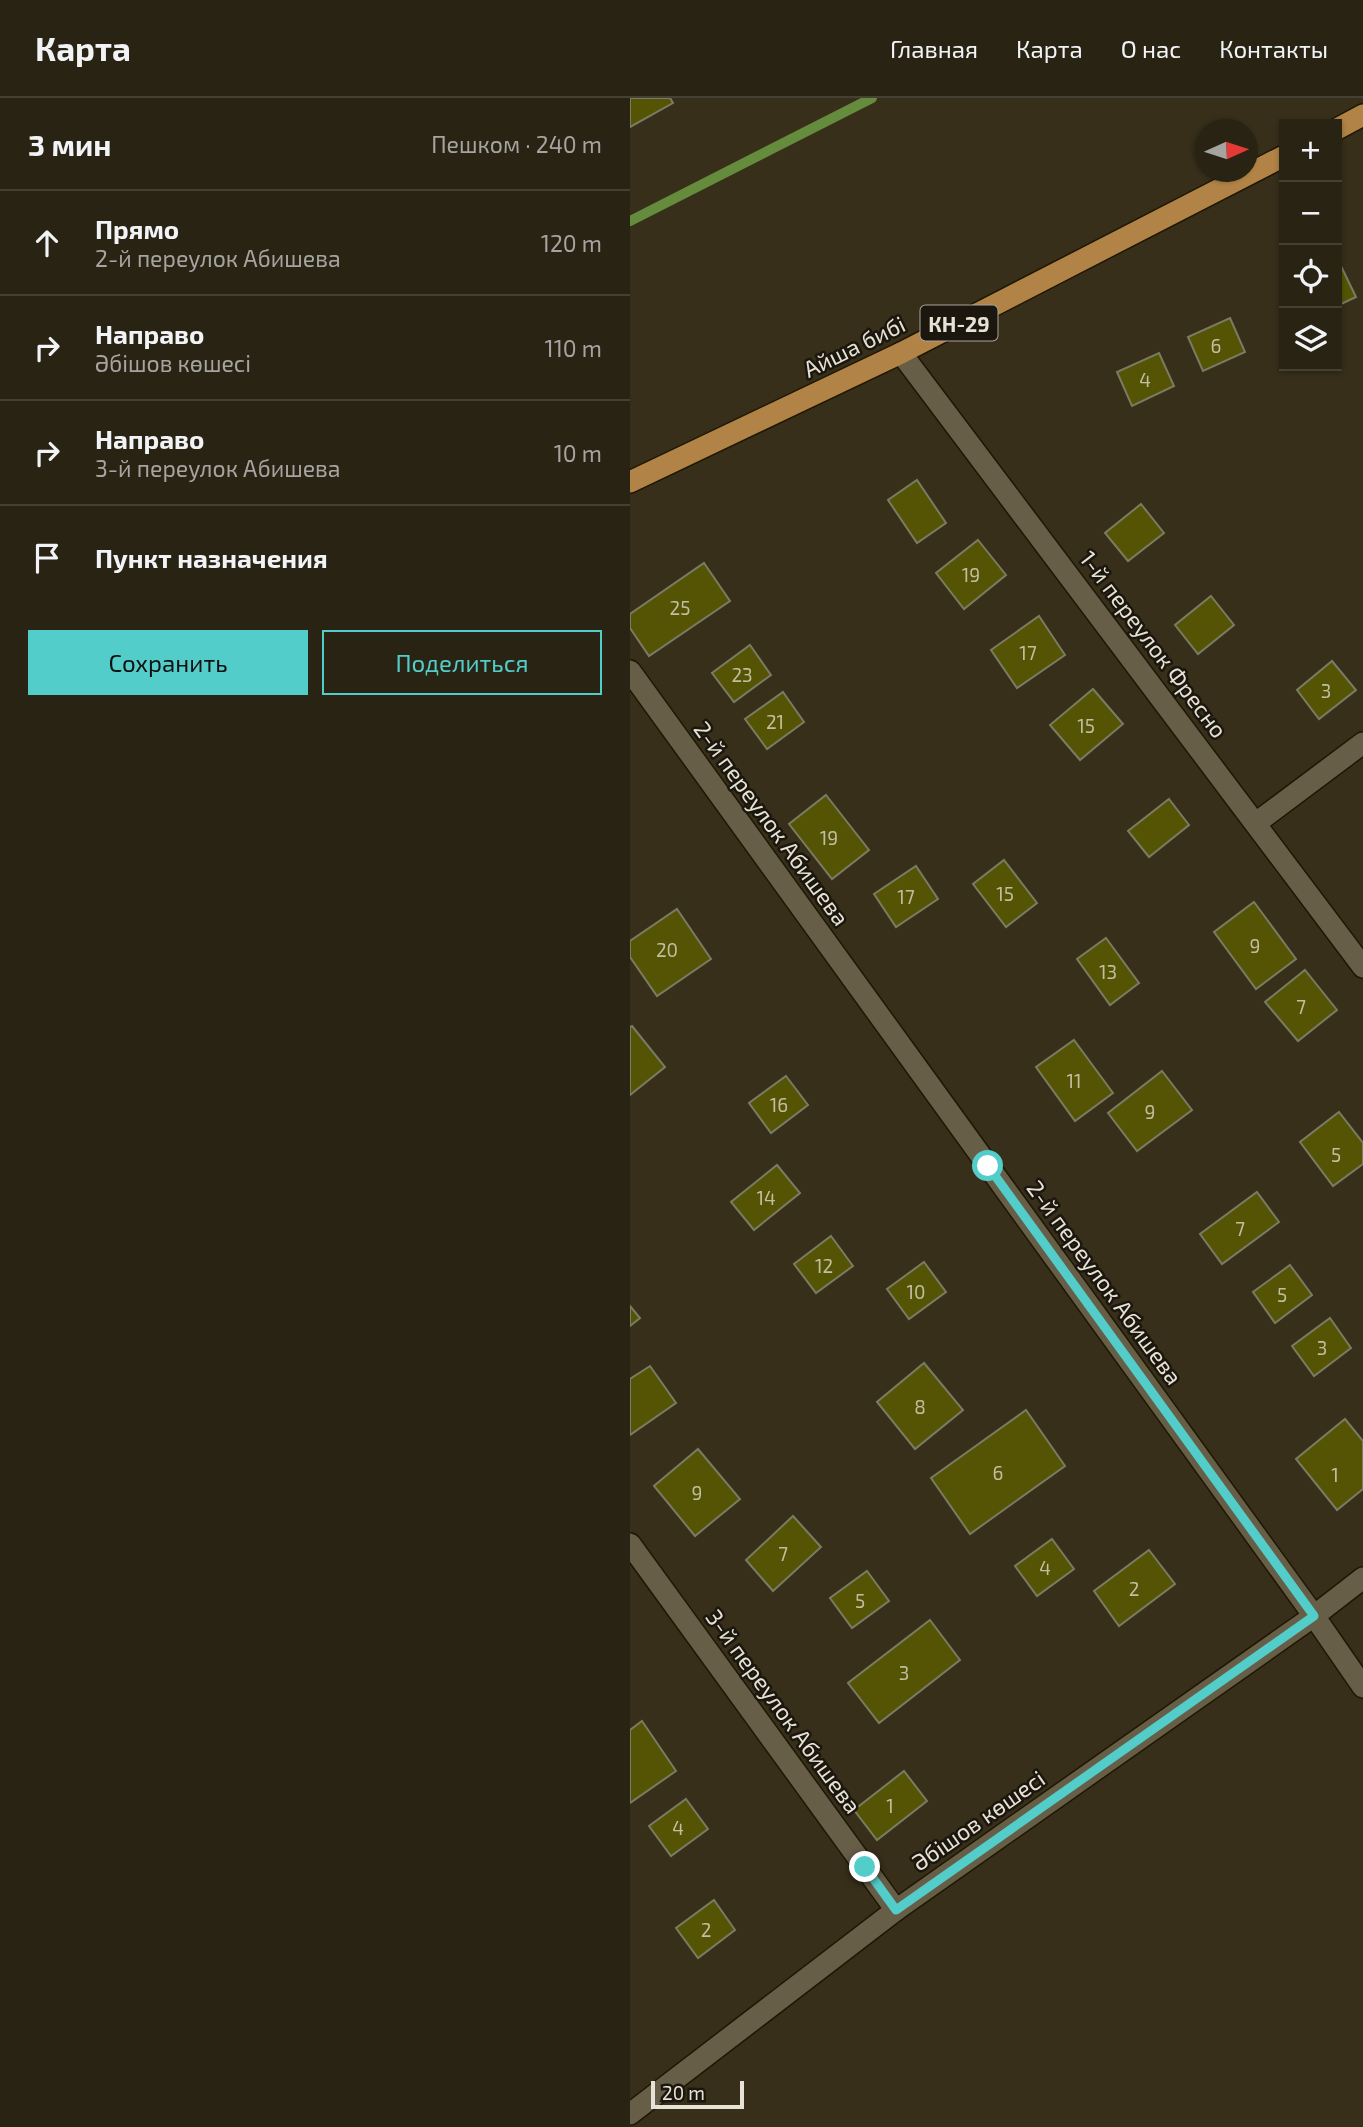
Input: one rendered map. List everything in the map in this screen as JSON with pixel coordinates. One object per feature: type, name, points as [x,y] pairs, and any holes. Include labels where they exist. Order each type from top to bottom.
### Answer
[{"type":"main road","points":[[1342,126],[1363,115]]},
{"type":"main road","name":"Айша бибі","points":[[630,482],[901,353],[1279,159]]},
{"type":"street","name":"1-й переулок Фресно","points":[[901,353],[1363,967]]},
{"type":"street","name":"2-й переулок Абишева","points":[[630,671],[1363,1687]]},
{"type":"street","points":[[1256,823],[1363,743]]},
{"type":"street","name":"3-й переулок Абишева","points":[[630,1544],[896,1910]]},
{"type":"street","name":"Әбішов көшесі","points":[[630,2114],[896,1910],[1314,1616],[1363,1578]]},
{"type":"building","points":[[630,98],[670,98],[673,103],[630,127]]},
{"type":"building","points":[[1342,268],[1356,297],[1342,304]]},
{"type":"building","points":[[1230,318],[1245,352],[1203,371],[1188,337]]},
{"type":"building","points":[[1159,353],[1174,386],[1132,406],[1117,372]]},
{"type":"building","points":[[917,480],[946,523],[917,543],[888,500]]},
{"type":"building","points":[[1141,504],[1164,533],[1128,561],[1105,533]]},
{"type":"building","points":[[978,540],[1006,575],[964,609],[936,573]]},
{"type":"building","points":[[704,563],[730,601],[649,656],[630,628],[630,614]]},
{"type":"building","points":[[1211,596],[1234,625],[1198,654],[1175,625]]},
{"type":"building","points":[[1039,616],[1065,655],[1017,688],[991,650]]},
{"type":"building","points":[[750,645],[771,675],[734,702],[712,673]]},
{"type":"building","points":[[1332,661],[1356,690],[1319,719],[1297,690]]},
{"type":"building","points":[[1093,689],[1123,724],[1080,760],[1050,725]]},
{"type":"building","points":[[783,692],[804,722],[767,749],[745,719]]},
{"type":"building","points":[[826,795],[869,850],[832,879],[789,824]]},
{"type":"building","points":[[1169,799],[1189,825],[1149,857],[1128,831]]},
{"type":"building","points":[[1004,860],[1037,903],[1006,927],[973,884]]},
{"type":"building","points":[[916,866],[938,899],[896,927],[874,894]]},
{"type":"building","points":[[1254,902],[1296,959],[1256,989],[1214,932]]},
{"type":"building","points":[[677,909],[711,959],[657,996],[630,957],[630,941]]},
{"type":"building","points":[[1106,938],[1139,983],[1110,1005],[1077,959]]},
{"type":"building","points":[[1305,970],[1337,1010],[1298,1041],[1265,1002]]},
{"type":"building","points":[[632,1026],[665,1067],[630,1095],[630,1027]]},
{"type":"building","points":[[1074,1040],[1113,1093],[1075,1121],[1036,1067]]},
{"type":"building","points":[[1162,1071],[1192,1110],[1137,1151],[1108,1113]]},
{"type":"building","points":[[786,1076],[808,1105],[771,1133],[749,1103]]},
{"type":"building","points":[[1339,1112],[1363,1143],[1363,1164],[1333,1186],[1300,1142]]},
{"type":"building","points":[[777,1165],[800,1193],[754,1230],[731,1202]]},
{"type":"building","points":[[1257,1192],[1279,1222],[1222,1264],[1200,1234]]},
{"type":"building","points":[[831,1236],[853,1266],[816,1293],[794,1264]]},
{"type":"building","points":[[924,1262],[946,1292],[909,1319],[887,1289]]},
{"type":"building","points":[[1290,1265],[1312,1295],[1275,1323],[1253,1292]]},
{"type":"building","points":[[630,1306],[640,1318],[630,1326]]},
{"type":"building","points":[[1330,1318],[1351,1348],[1314,1376],[1292,1346]]},
{"type":"building","points":[[924,1363],[963,1410],[915,1449],[877,1402]]},
{"type":"building","points":[[650,1366],[676,1403],[630,1435],[630,1379]]},
{"type":"building","points":[[1026,1410],[1065,1466],[970,1534],[931,1478]]},
{"type":"building","points":[[1345,1419],[1363,1441],[1363,1489],[1337,1510],[1296,1459]]},
{"type":"building","points":[[698,1449],[740,1499],[695,1536],[654,1486]]},
{"type":"building","points":[[793,1516],[821,1547],[773,1591],[746,1560]]},
{"type":"building","points":[[1052,1539],[1074,1569],[1037,1596],[1015,1566]]},
{"type":"building","points":[[1149,1550],[1175,1584],[1119,1626],[1094,1591]]},
{"type":"building","points":[[867,1571],[889,1601],[852,1628],[830,1598]]},
{"type":"building","points":[[930,1620],[960,1660],[879,1723],[848,1683]]},
{"type":"building","points":[[642,1721],[676,1771],[630,1803],[630,1730]]},
{"type":"building","points":[[904,1771],[927,1801],[877,1840],[854,1810]]},
{"type":"building","points":[[686,1799],[708,1829],[671,1856],[649,1826]]},
{"type":"building","points":[[714,1900],[735,1930],[698,1958],[676,1928]]},
{"type":"waterway","points":[[630,221],[872,98]]},
{"type":"route","points":[[865,1867],[896,1910],[1314,1616],[988,1166]]}]
